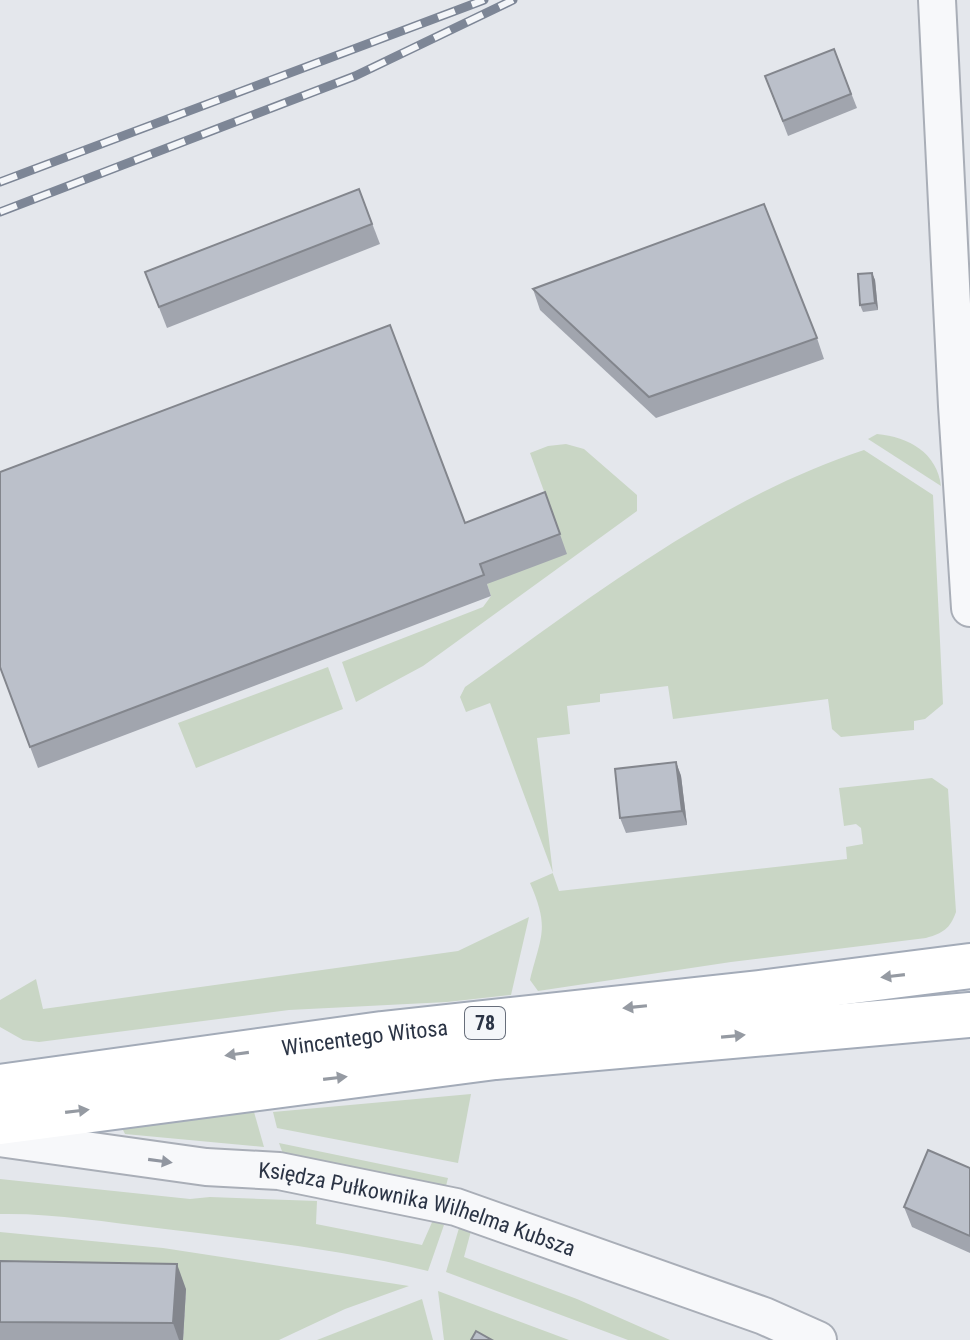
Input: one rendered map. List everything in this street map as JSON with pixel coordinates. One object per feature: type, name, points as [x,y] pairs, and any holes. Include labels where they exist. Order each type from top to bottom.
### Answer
[{"type":"main road","name":"Wincentego Witosa","points":[[0,1087],[382,1034],[759,993],[970,966]]},
{"type":"main road","name":"Wincentego Witosa","points":[[0,1122],[495,1057],[970,1015]]},
{"type":"street","points":[[937,0],[970,608]]},
{"type":"street","name":"Księdza Pułkownika Wilhelma Kubsza","points":[[0,1138],[206,1167],[279,1171],[456,1207],[764,1316],[818,1340]]},
{"type":"green space","points":[[877,434],[900,439],[920,449],[934,464],[941,486],[868,439]]},
{"type":"green space","points":[[566,444],[584,449],[637,495],[637,511],[423,666],[356,702],[342,662],[483,607],[491,596],[487,584],[552,513],[530,453],[548,446]]},
{"type":"green space","points":[[864,450],[933,495],[943,704],[925,719],[914,721],[914,730],[841,737],[832,729],[828,699],[673,719],[668,686],[600,694],[600,702],[567,706],[570,734],[537,738],[553,873],[490,703],[466,712],[460,697],[465,687],[656,554],[757,495],[809,471]]},
{"type":"green space","points":[[328,667],[343,709],[196,768],[178,723]]},
{"type":"green space","points":[[932,778],[948,789],[956,912],[945,930],[926,938],[731,962],[538,991],[530,980],[542,922],[530,883],[553,873],[559,891],[847,859],[846,847],[863,844],[861,828],[856,824],[844,826],[839,788]]},
{"type":"green space","points":[[529,917],[511,995],[447,1002],[289,1010],[39,1042],[23,1040],[0,1027],[0,1000],[36,979],[43,1009],[458,951]]},
{"type":"green space","points":[[471,1094],[458,1163],[277,1128],[273,1112]]},
{"type":"green space","points":[[252,1105],[264,1147],[125,1134],[120,1124]]},
{"type":"green space","points":[[279,1143],[448,1178],[446,1186],[283,1154]]},
{"type":"green space","points":[[0,1179],[190,1199],[317,1201],[316,1224],[422,1245],[433,1220],[444,1225],[428,1271],[260,1241],[79,1218],[0,1214]]},
{"type":"green space","points":[[459,1228],[471,1231],[464,1257],[577,1299],[670,1340],[628,1340],[446,1272]]},
{"type":"green space","points":[[0,1232],[163,1248],[409,1286],[345,1309],[279,1340],[183,1340],[186,1289],[0,1286]]},
{"type":"green space","points":[[438,1291],[569,1340],[444,1340]]},
{"type":"green space","points":[[422,1299],[433,1340],[317,1340]]},
{"type":"building","points":[[834,49],[851,94],[783,121],[765,76]]},
{"type":"building","points":[[359,189],[372,224],[159,307],[145,272]]},
{"type":"building","points":[[764,204],[817,338],[649,397],[533,289]]},
{"type":"building","points":[[872,273],[875,303],[860,305],[858,274]]},
{"type":"building","points":[[390,325],[465,523],[545,492],[560,534],[480,564],[484,575],[30,747],[0,667],[0,472]]},
{"type":"building","points":[[676,762],[682,811],[620,818],[615,769]]},
{"type":"building","points":[[928,1150],[970,1168],[970,1236],[904,1207]]},
{"type":"building","points":[[0,1261],[177,1264],[173,1323],[0,1322]]},
{"type":"building","points":[[476,1331],[492,1340],[471,1340]]},
{"type":"railway","points":[[0,182],[484,0]]},
{"type":"railway","points":[[0,212],[355,76],[513,0]]}]
